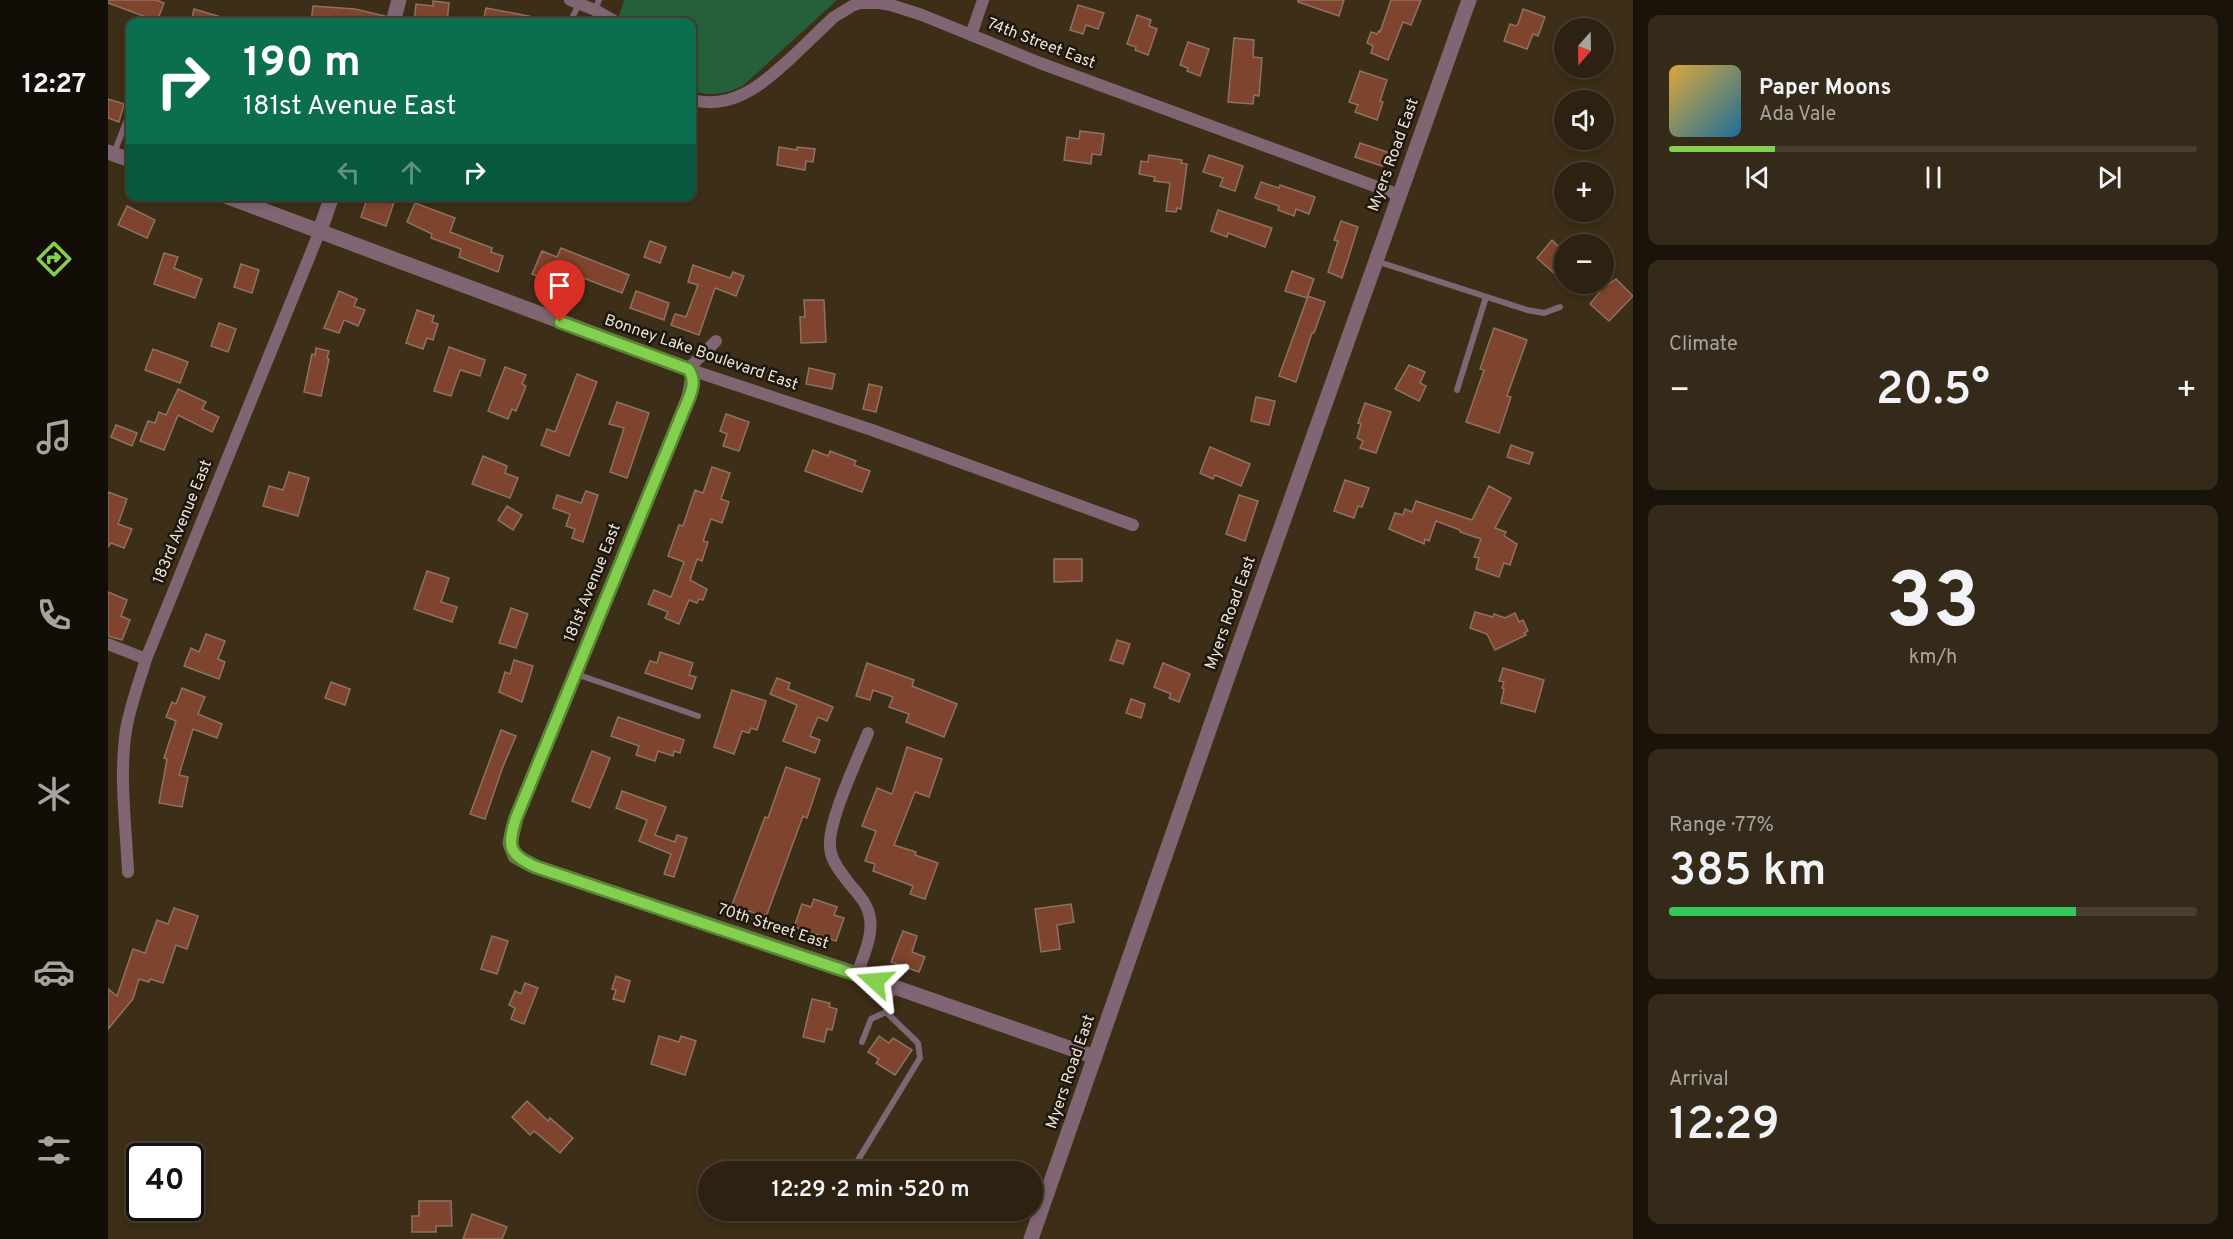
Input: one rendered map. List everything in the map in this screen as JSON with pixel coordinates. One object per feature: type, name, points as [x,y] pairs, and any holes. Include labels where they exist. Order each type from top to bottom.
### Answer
[{"type":"street","points":[[394,18],[399,0]]},
{"type":"street","points":[[971,35],[983,0]]},
{"type":"street","name":"Myers Road East","points":[[1031,1239],[1469,0]]},
{"type":"street","points":[[574,2],[597,5],[612,18]]},
{"type":"street","name":"74th Street East","points":[[696,101],[722,102],[747,94],[771,76],[834,17],[860,3],[879,3],[891,5],[1040,63],[1399,195]]},
{"type":"street","points":[[111,153],[126,159]]},
{"type":"street","name":"Bonney Lake Boulevard East","points":[[238,201],[688,369],[872,430],[1133,525]]},
{"type":"street","name":"183rd Avenue East","points":[[128,872],[124,749],[130,711],[146,659],[330,201]]},
{"type":"street","points":[[688,369],[716,341]]},
{"type":"street","name":"181st Avenue East","points":[[511,849],[510,837],[516,818],[689,398],[693,379],[688,369]]},
{"type":"street","points":[[108,644],[146,659]]},
{"type":"street","points":[[857,974],[869,938],[870,914],[864,901],[832,857],[830,840],[834,821],[868,733]]},
{"type":"street","name":"70th Street East","points":[[511,849],[515,856],[536,867],[857,974],[1095,1057]]},
{"type":"lane","points":[[571,18],[574,2]]},
{"type":"lane","points":[[111,153],[126,121]]},
{"type":"lane","points":[[1376,261],[1527,310],[1544,313],[1560,307]]},
{"type":"lane","points":[[1457,390],[1486,297]]},
{"type":"lane","points":[[576,674],[698,716]]},
{"type":"lane","points":[[862,1042],[871,1019],[886,1012],[894,987]]},
{"type":"lane","points":[[857,1161],[920,1058],[918,1043],[886,1012]]},
{"type":"green space","points":[[624,0],[837,0],[744,85],[731,91],[712,94],[696,92],[696,18],[622,18],[619,16]]},
{"type":"building","points":[[108,0],[156,0],[164,3],[158,18],[149,18],[108,3]]},
{"type":"building","points":[[1298,0],[1344,0],[1339,16],[1298,2]]},
{"type":"building","points":[[1391,0],[1421,0],[1411,25],[1403,22],[1388,60],[1371,53],[1373,46],[1367,43],[1371,32],[1377,34],[1380,32]]},
{"type":"building","points":[[433,1],[449,3],[447,18],[414,18],[416,4],[433,6]]},
{"type":"building","points":[[1078,5],[1104,13],[1098,29],[1086,25],[1083,34],[1070,30]]},
{"type":"building","points":[[313,6],[355,9],[385,16],[385,18],[312,18]]},
{"type":"building","points":[[486,8],[534,17],[534,18],[484,18]]},
{"type":"building","points":[[194,9],[224,18],[192,18]]},
{"type":"building","points":[[1523,9],[1545,17],[1538,36],[1533,34],[1527,49],[1504,41],[1510,24],[1516,26],[1518,24]]},
{"type":"building","points":[[1137,15],[1151,20],[1149,26],[1157,29],[1148,55],[1127,44]]},
{"type":"building","points":[[1234,38],[1254,40],[1253,57],[1262,58],[1259,96],[1254,95],[1253,104],[1228,102]]},
{"type":"building","points":[[1188,42],[1209,49],[1200,76],[1187,71],[1188,68],[1180,65]]},
{"type":"building","points":[[1360,71],[1387,80],[1377,120],[1355,112],[1358,105],[1349,102]]},
{"type":"building","points":[[108,99],[124,104],[119,122],[108,118]]},
{"type":"building","points":[[1080,131],[1104,134],[1101,155],[1092,154],[1091,164],[1064,160],[1067,137],[1079,139]]},
{"type":"building","points":[[1360,143],[1387,152],[1382,166],[1355,157]]},
{"type":"building","points":[[779,147],[797,150],[797,147],[815,149],[813,162],[806,161],[805,170],[777,165]]},
{"type":"building","points":[[1149,155],[1182,160],[1181,163],[1187,164],[1181,209],[1177,208],[1176,212],[1166,211],[1170,183],[1154,181],[1155,177],[1139,174],[1141,161],[1148,162]]},
{"type":"building","points":[[1209,155],[1243,166],[1235,191],[1220,186],[1223,178],[1203,172]]},
{"type":"building","points":[[1261,182],[1279,188],[1280,185],[1315,197],[1309,214],[1296,209],[1294,216],[1278,210],[1279,206],[1255,198]]},
{"type":"building","points":[[366,201],[394,201],[386,226],[361,217]]},
{"type":"building","points":[[415,203],[455,218],[450,232],[492,248],[491,252],[503,256],[498,272],[459,257],[461,249],[431,238],[432,234],[407,222]]},
{"type":"building","points":[[127,206],[155,220],[147,238],[118,225]]},
{"type":"building","points":[[1218,210],[1272,228],[1265,247],[1228,233],[1227,237],[1211,231]]},
{"type":"building","points":[[1341,221],[1358,227],[1342,278],[1328,272],[1338,241],[1334,240]]},
{"type":"building","points":[[1552,240],[1554,242],[1554,273],[1537,258]]},
{"type":"building","points":[[650,241],[666,247],[660,263],[644,257]]},
{"type":"building","points":[[561,248],[629,275],[622,293],[573,274],[567,288],[532,274],[542,251],[557,257]]},
{"type":"building","points":[[164,253],[178,257],[174,268],[202,279],[195,298],[154,284]]},
{"type":"building","points":[[241,264],[259,270],[252,293],[234,287]]},
{"type":"building","points":[[693,265],[730,278],[733,272],[744,276],[736,296],[715,288],[699,335],[671,325],[675,314],[686,317],[698,285],[688,282]]},
{"type":"building","points":[[1292,271],[1314,279],[1307,298],[1285,291]]},
{"type":"building","points":[[1616,279],[1633,296],[1609,321],[1590,304],[1598,294],[1614,294]]},
{"type":"building","points":[[339,291],[357,299],[354,306],[365,310],[358,326],[344,320],[339,333],[324,328]]},
{"type":"building","points":[[636,291],[669,303],[664,320],[630,308]]},
{"type":"building","points":[[1308,296],[1325,302],[1296,382],[1279,376]]},
{"type":"building","points":[[804,300],[824,300],[826,342],[801,343],[800,317],[805,317]]},
{"type":"building","points":[[417,310],[434,316],[432,322],[438,324],[433,340],[427,338],[423,349],[406,343]]},
{"type":"building","points":[[219,323],[236,329],[228,352],[211,346]]},
{"type":"building","points":[[1494,328],[1527,340],[1507,396],[1511,397],[1499,433],[1466,422],[1484,370],[1480,369]]},
{"type":"building","points":[[449,347],[485,360],[480,376],[460,370],[451,396],[434,391]]},
{"type":"building","points":[[316,348],[329,351],[321,396],[304,392],[312,354],[315,355]]},
{"type":"building","points":[[153,349],[188,362],[180,383],[145,370]]},
{"type":"building","points":[[1409,365],[1425,372],[1420,383],[1426,386],[1419,401],[1395,389]]},
{"type":"building","points":[[505,367],[526,375],[522,384],[526,386],[516,411],[512,409],[508,419],[488,411]]},
{"type":"building","points":[[809,368],[835,374],[832,389],[806,384]]},
{"type":"building","points":[[577,374],[597,382],[569,456],[541,445],[547,429],[555,432]]},
{"type":"building","points":[[869,384],[882,387],[876,412],[863,409]]},
{"type":"building","points":[[178,389],[206,402],[202,409],[219,417],[212,432],[178,415],[164,450],[140,441],[148,421],[155,423],[159,412],[166,415]]},
{"type":"building","points":[[1256,397],[1275,401],[1269,425],[1251,421]]},
{"type":"building","points":[[617,402],[649,413],[627,478],[610,472],[624,428],[609,424]]},
{"type":"building","points":[[1365,403],[1391,412],[1376,453],[1360,448],[1363,441],[1357,438],[1361,424],[1358,423]]},
{"type":"building","points":[[726,414],[749,422],[739,451],[723,446],[727,434],[720,431]]},
{"type":"building","points":[[116,425],[137,433],[132,446],[111,437]]},
{"type":"building","points":[[1511,445],[1533,453],[1529,464],[1507,457]]},
{"type":"building","points":[[1210,447],[1250,464],[1241,486],[1215,475],[1213,479],[1200,473]]},
{"type":"building","points":[[813,450],[828,456],[830,451],[856,461],[854,465],[870,471],[862,492],[805,471]]},
{"type":"building","points":[[483,456],[507,466],[505,473],[518,478],[510,498],[472,484]]},
{"type":"building","points":[[712,467],[730,473],[721,499],[729,502],[722,523],[711,519],[703,541],[708,542],[702,561],[697,559],[690,580],[707,589],[703,600],[699,599],[697,603],[689,600],[679,624],[665,618],[668,612],[648,604],[654,590],[671,597],[684,562],[668,556],[679,525],[683,526],[695,490],[703,493]]},
{"type":"building","points":[[289,472],[309,478],[298,516],[263,506],[269,486],[283,490]]},
{"type":"building","points":[[1345,480],[1369,488],[1362,507],[1358,506],[1354,518],[1334,511]]},
{"type":"building","points":[[1489,486],[1511,498],[1495,528],[1506,532],[1504,536],[1517,544],[1510,565],[1504,563],[1499,577],[1476,569],[1479,558],[1474,557],[1481,539],[1436,521],[1429,541],[1425,539],[1424,544],[1389,529],[1395,513],[1403,515],[1405,509],[1412,512],[1416,501],[1472,520]]},
{"type":"building","points":[[586,491],[598,495],[583,542],[572,538],[575,529],[566,526],[570,514],[553,508],[557,495],[581,503]]},
{"type":"building","points":[[108,492],[127,499],[118,524],[132,529],[124,548],[111,543],[108,547]]},
{"type":"building","points":[[1239,495],[1258,501],[1245,541],[1226,534]]},
{"type":"building","points":[[507,506],[522,515],[513,530],[498,520]]},
{"type":"building","points":[[1054,559],[1082,559],[1082,581],[1054,582]]},
{"type":"building","points":[[427,571],[449,578],[441,602],[457,607],[452,622],[414,609]]},
{"type":"building","points":[[108,592],[127,600],[121,616],[130,620],[122,640],[108,636]]},
{"type":"building","points":[[511,608],[528,614],[516,648],[499,643]]},
{"type":"building","points":[[1475,612],[1505,618],[1515,613],[1519,622],[1523,620],[1528,631],[1524,633],[1526,635],[1495,650],[1487,634],[1470,628]]},
{"type":"building","points":[[206,634],[225,641],[218,659],[225,662],[219,679],[184,666],[191,648],[199,652]]},
{"type":"building","points":[[1117,640],[1130,644],[1123,664],[1110,660]]},
{"type":"building","points":[[660,652],[693,663],[689,675],[696,677],[692,689],[645,673],[650,661],[657,663]]},
{"type":"building","points":[[514,660],[533,666],[522,702],[499,692],[505,672],[510,674]]},
{"type":"building","points":[[867,663],[914,680],[912,686],[957,704],[944,737],[906,722],[909,714],[889,707],[893,697],[873,690],[870,700],[856,696]]},
{"type":"building","points":[[1163,663],[1190,674],[1179,702],[1169,698],[1171,694],[1154,687]]},
{"type":"building","points":[[1503,668],[1544,680],[1535,712],[1501,703],[1504,682],[1499,681]]},
{"type":"building","points":[[777,678],[790,683],[788,689],[833,707],[827,721],[818,717],[810,736],[820,740],[815,753],[783,741],[797,705],[770,694]]},
{"type":"building","points":[[331,682],[350,689],[345,705],[325,698]]},
{"type":"building","points":[[182,688],[205,697],[198,714],[222,724],[217,738],[193,729],[179,775],[188,777],[182,807],[159,803],[167,759],[164,758],[176,721],[166,717],[172,702],[176,704]]},
{"type":"building","points":[[732,690],[766,701],[757,730],[751,728],[749,733],[742,731],[734,754],[714,747]]},
{"type":"building","points":[[1131,699],[1145,704],[1141,718],[1126,713]]},
{"type":"building","points":[[618,717],[684,740],[680,753],[674,751],[673,756],[658,751],[655,761],[636,755],[639,746],[611,736]]},
{"type":"building","points":[[501,730],[516,736],[485,819],[470,814]]},
{"type":"building","points":[[907,747],[942,759],[929,797],[915,792],[894,845],[916,852],[915,855],[938,863],[925,899],[910,894],[913,886],[873,871],[875,864],[865,861],[876,831],[862,826],[877,788],[892,794]]},
{"type":"building","points":[[592,751],[610,758],[590,808],[572,801]]},
{"type":"building","points":[[786,767],[820,779],[807,818],[803,816],[766,917],[732,905],[765,817],[768,818]]},
{"type":"building","points":[[622,791],[666,807],[655,835],[675,842],[677,835],[687,838],[674,877],[664,874],[671,854],[639,841],[647,820],[616,808]]},
{"type":"building","points":[[814,899],[837,907],[834,915],[844,918],[836,941],[794,927],[802,904],[811,907]]},
{"type":"building","points":[[1071,904],[1074,922],[1057,925],[1060,949],[1041,952],[1035,909]]},
{"type":"building","points":[[174,908],[198,916],[187,949],[176,945],[163,983],[150,979],[149,982],[139,979],[133,999],[108,1029],[108,989],[117,996],[133,949],[145,953],[157,920],[168,924]]},
{"type":"building","points":[[903,931],[917,936],[912,952],[925,957],[919,972],[891,962]]},
{"type":"building","points":[[492,936],[508,941],[497,974],[481,969]]},
{"type":"building","points":[[616,976],[630,981],[624,1002],[613,999],[616,990],[612,989]]},
{"type":"building","points":[[525,983],[538,988],[524,1024],[511,1019],[515,1008],[509,1005],[515,991],[521,994]]},
{"type":"building","points":[[812,999],[830,1003],[829,1007],[837,1009],[832,1030],[827,1029],[824,1042],[803,1037]]},
{"type":"building","points":[[659,1036],[679,1042],[681,1036],[696,1041],[685,1075],[651,1064]]},
{"type":"building","points":[[879,1036],[889,1043],[893,1038],[912,1050],[895,1075],[876,1063],[879,1059],[868,1052]]},
{"type":"building","points":[[527,1101],[548,1121],[550,1118],[573,1138],[560,1153],[534,1131],[530,1135],[512,1117]]},
{"type":"building","points":[[419,1201],[451,1201],[452,1226],[436,1226],[436,1232],[412,1232],[412,1216],[419,1216]]},
{"type":"building","points":[[472,1214],[507,1227],[502,1239],[463,1239]]},
{"type":"route","points":[[560,322],[688,369],[693,376],[693,383],[689,398],[516,818],[510,837],[511,849],[515,856],[536,867],[875,981]]}]
